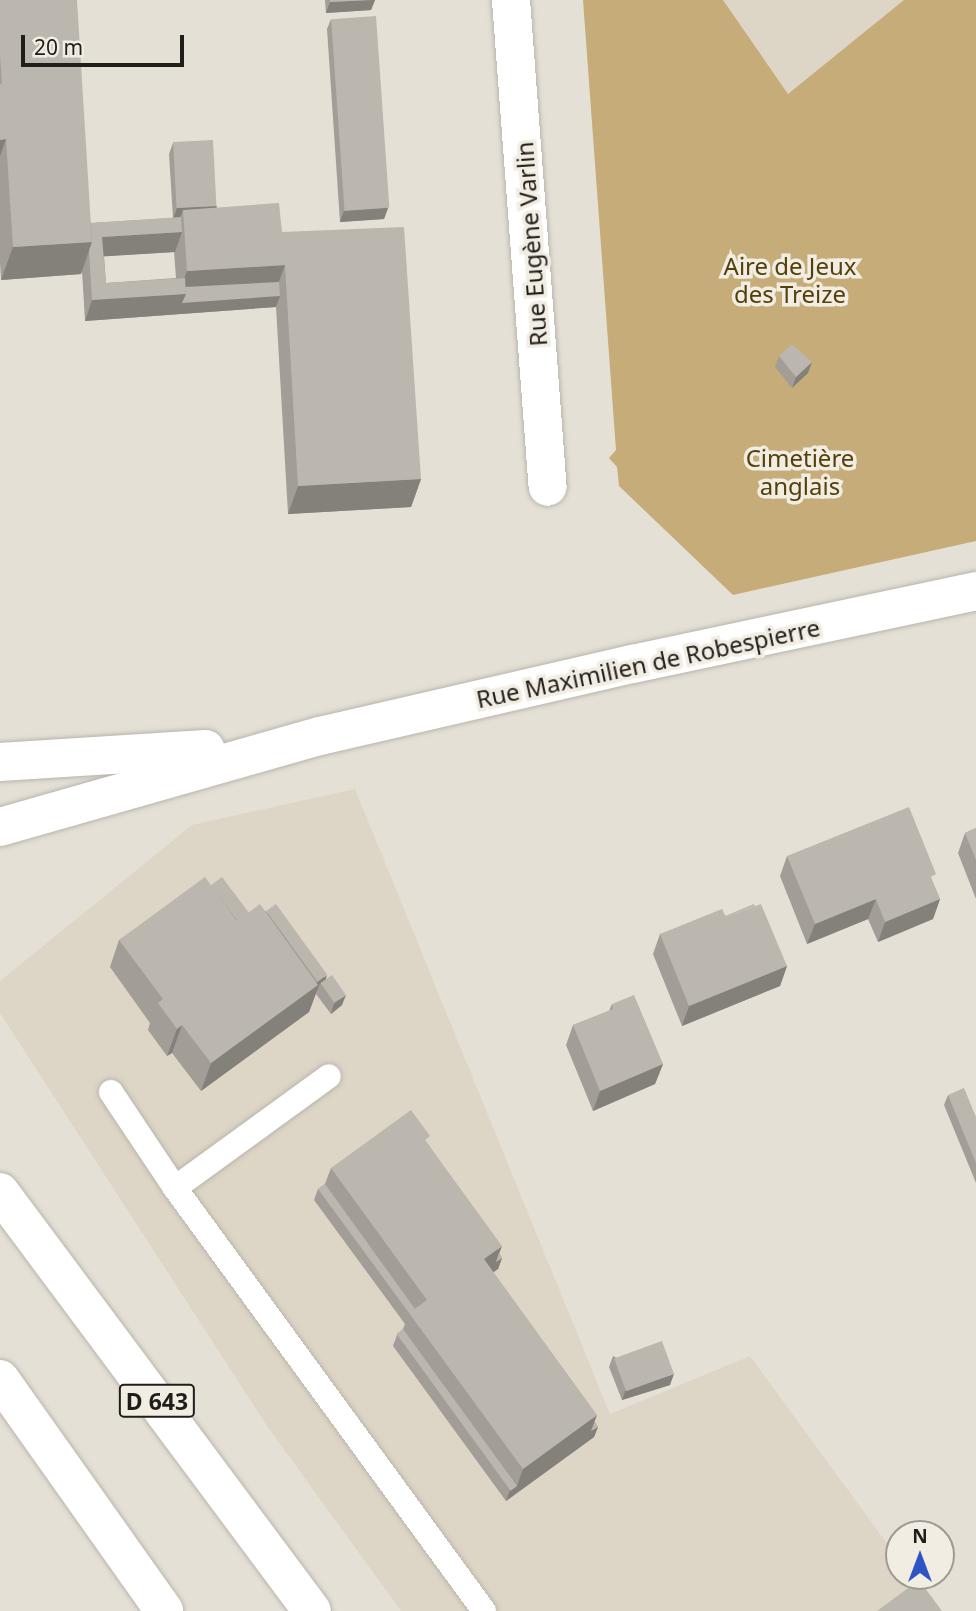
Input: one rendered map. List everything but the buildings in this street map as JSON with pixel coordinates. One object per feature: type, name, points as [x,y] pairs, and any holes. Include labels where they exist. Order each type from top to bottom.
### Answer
[{"type":"main road","name":"Rue Eugène Varlin","points":[[511,0],[548,487]]},
{"type":"main road","name":"Rue Maximilien de Robespierre","points":[[0,827],[320,736],[633,664],[976,591]]},
{"type":"main road","name":"Rue Maximilien de Robespierre","points":[[0,762],[161,754],[320,736]]},
{"type":"main road","name":"D 643","points":[[0,1192],[312,1611]]},
{"type":"main road","points":[[0,1379],[163,1611]]},
{"type":"lane","points":[[175,1188],[329,1076]]},
{"type":"lane","points":[[111,1092],[175,1188],[484,1611]]},
{"type":"shaded area","points":[[723,0],[904,0],[788,95]]},
{"type":"shaded area","points":[[355,789],[610,1414],[750,1356],[885,1541],[885,1590],[920,1590],[936,1611],[401,1611],[267,1426],[0,1013],[0,981],[192,825]]},
{"type":"green space","name":"Aire de Jeux des Treize","points":[[583,0],[723,0],[788,94],[904,0],[976,0],[976,541],[733,595],[619,486],[617,467],[609,458],[616,450]]},
{"type":"park label","name":"Cimetière anglais","points":[[800,472]]}]
